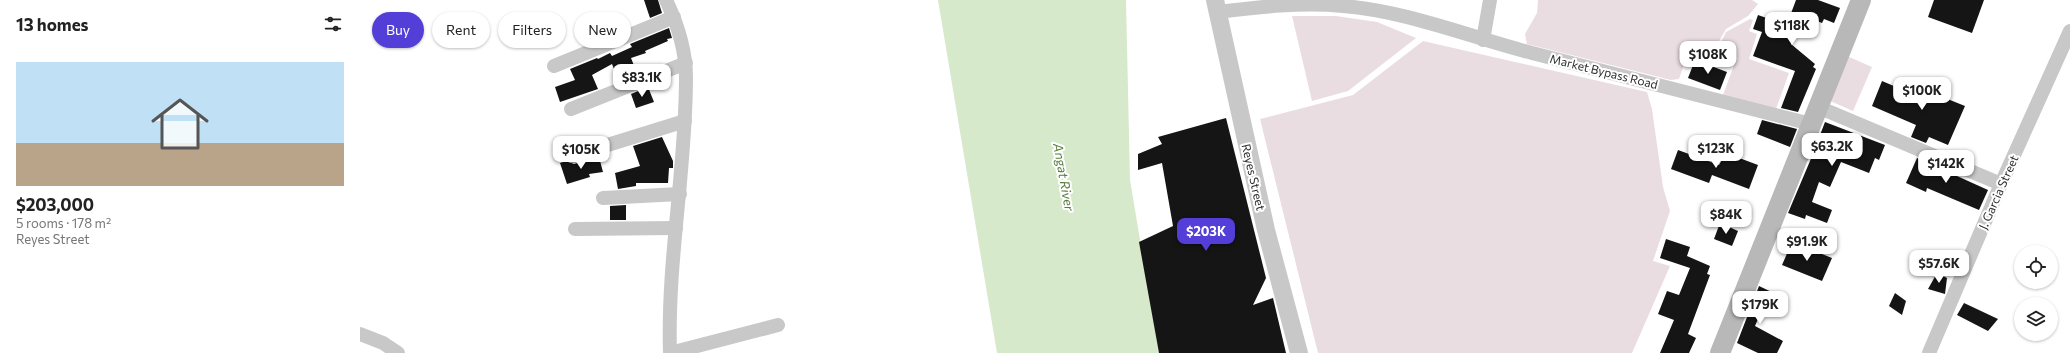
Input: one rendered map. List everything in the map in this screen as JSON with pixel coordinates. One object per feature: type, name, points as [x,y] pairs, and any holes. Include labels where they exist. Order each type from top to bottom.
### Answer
[{"type":"main road","points":[[1720,353],[1861,0]]},
{"type":"street","points":[[666,0],[674,17],[686,63],[685,121],[676,228],[670,353],[778,326]]},
{"type":"street","points":[[1482,40],[1490,0]]},
{"type":"street","name":"Market Bypass Road","points":[[1216,6],[1270,6],[1346,3],[1412,19],[1482,40],[1815,116],[2001,184]]},
{"type":"street","name":"Reyes Street","points":[[1216,6],[1266,230],[1299,353]]},
{"type":"street","points":[[554,66],[674,17]]},
{"type":"street","name":"J. Garcia Street","points":[[1929,353],[2001,184],[2070,31]]},
{"type":"street","points":[[570,109],[686,63]]},
{"type":"street","points":[[572,156],[685,121]]},
{"type":"street","points":[[603,198],[680,194]]},
{"type":"street","points":[[575,229],[676,228]]},
{"type":"street","points":[[360,334],[383,342],[398,353]]},
{"type":"shaded area","points":[[1538,0],[1752,0],[1758,4],[1748,16],[1726,29],[1711,55],[1690,56],[1685,61],[1679,79],[1671,80],[1527,44],[1525,34],[1537,13]]},
{"type":"shaded area","points":[[1292,16],[1336,16],[1377,22],[1416,38],[1348,91],[1312,101]]},
{"type":"shaded area","points":[[1750,19],[1753,20],[1749,31],[1757,34],[1749,59],[1789,73],[1776,109],[1723,95],[1734,65],[1714,57],[1726,32]]},
{"type":"shaded area","points":[[1423,41],[1647,92],[1652,109],[1663,187],[1670,211],[1653,261],[1670,266],[1632,353],[1318,353],[1260,119],[1353,95]]},
{"type":"shaded area","points":[[1847,56],[1872,67],[1853,111],[1828,100]]},
{"type":"water","name":"Angat River","points":[[938,0],[1126,0],[1130,180],[1159,353],[997,353]]},
{"type":"building","points":[[644,0],[658,0],[662,13],[650,18]]},
{"type":"building","points":[[1796,0],[1818,0],[1840,8],[1834,23],[1824,19],[1822,23],[1801,15],[1791,44],[1815,64],[1813,67],[1816,69],[1798,112],[1781,108],[1795,71],[1753,56],[1762,32],[1753,29],[1758,15],[1778,22],[1781,13],[1790,16]]},
{"type":"building","points":[[1934,0],[1984,0],[1972,33],[1928,17]]},
{"type":"building","points":[[669,28],[672,38],[667,39],[668,41],[645,51],[646,53],[631,58],[637,73],[619,81],[612,64],[592,75],[598,89],[560,102],[555,87],[575,80],[570,69],[610,53],[612,56],[631,48],[631,44]]},
{"type":"building","points":[[1695,60],[1727,72],[1720,90],[1688,78]]},
{"type":"building","points":[[1882,81],[1927,100],[1934,83],[1949,89],[1945,98],[1965,106],[1948,145],[1929,137],[1926,143],[1911,137],[1916,125],[1872,106]]},
{"type":"building","points":[[648,87],[654,102],[636,108],[631,94]]},
{"type":"building","points":[[1226,118],[1266,278],[1253,305],[1273,298],[1286,353],[1159,353],[1139,242],[1173,226],[1162,163],[1138,170],[1138,154],[1162,144],[1158,137]]},
{"type":"building","points":[[1762,120],[1797,129],[1790,147],[1757,134]]},
{"type":"building","points":[[1825,122],[1885,145],[1879,160],[1875,158],[1869,173],[1841,162],[1830,187],[1819,182],[1812,202],[1832,210],[1827,223],[1806,215],[1805,219],[1788,213]]},
{"type":"building","points":[[662,137],[673,161],[673,168],[669,168],[668,183],[636,183],[636,186],[618,189],[615,173],[640,166],[633,146]]},
{"type":"building","points":[[1678,150],[1719,165],[1726,153],[1758,165],[1749,189],[1712,175],[1709,183],[1671,169]]},
{"type":"building","points":[[599,157],[603,172],[589,174],[590,177],[567,184],[560,163],[566,161],[574,164]]},
{"type":"building","points":[[1917,158],[1988,190],[1979,210],[1927,188],[1926,192],[1906,183]]},
{"type":"building","points":[[626,205],[626,220],[610,220],[610,206]]},
{"type":"building","points":[[1720,223],[1738,231],[1732,246],[1714,239]]},
{"type":"building","points":[[1666,239],[1690,247],[1687,256],[1710,266],[1707,274],[1710,275],[1688,334],[1696,338],[1689,353],[1660,353],[1674,320],[1658,314],[1667,291],[1679,295],[1690,268],[1660,258]]},
{"type":"building","points":[[1792,242],[1832,258],[1822,281],[1782,265]]},
{"type":"building","points":[[1937,273],[1947,278],[1945,294],[1928,289]]},
{"type":"building","points":[[1759,286],[1782,297],[1775,310],[1764,305],[1755,326],[1783,341],[1777,353],[1758,353],[1737,343]]},
{"type":"building","points":[[1895,293],[1906,301],[1902,315],[1889,306]]},
{"type":"building","points":[[1964,303],[1998,319],[1988,331],[1957,315]]}]
